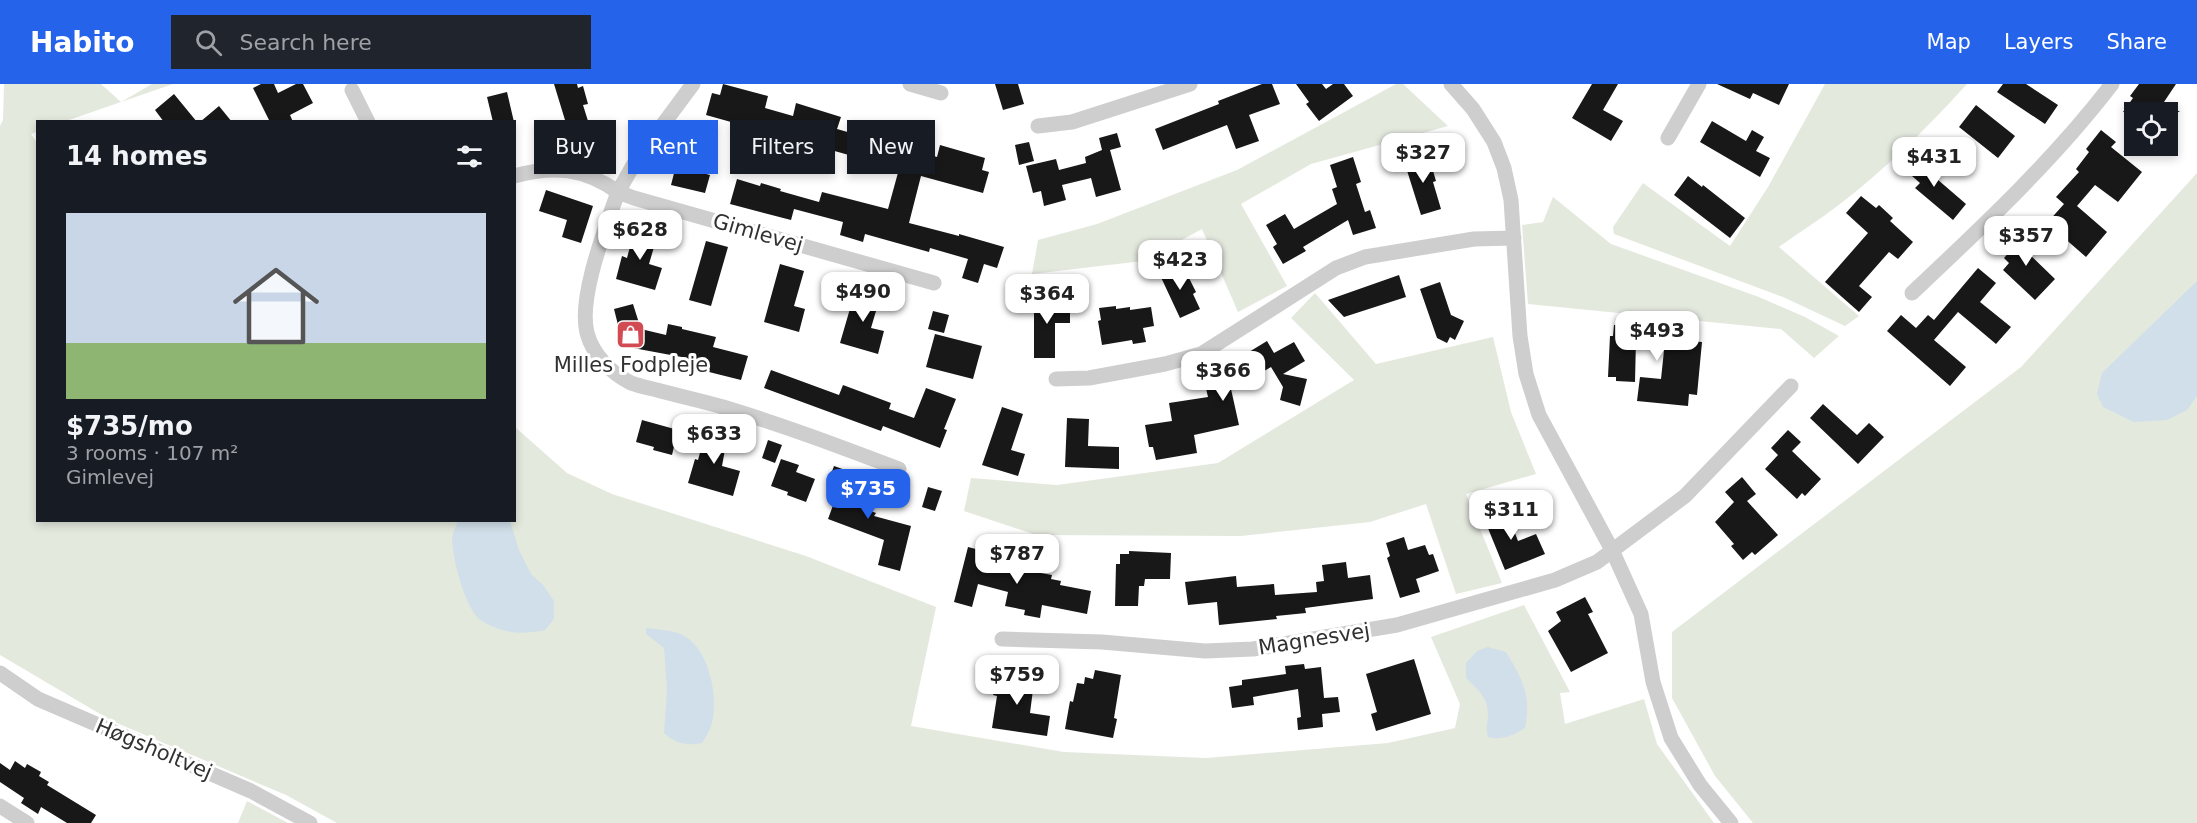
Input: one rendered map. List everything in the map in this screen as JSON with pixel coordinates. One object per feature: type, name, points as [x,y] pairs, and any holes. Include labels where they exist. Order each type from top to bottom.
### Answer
[{"type":"street","points":[[693,84],[635,162],[618,192],[600,246],[585,314],[587,332],[593,348],[610,370],[632,383],[792,428],[899,470]]},
{"type":"street","points":[[910,84],[941,93]]},
{"type":"street","points":[[1038,126],[1072,122],[1190,84]]},
{"type":"street","points":[[1451,84],[1473,109],[1504,168],[1511,200],[1520,336],[1539,415],[1612,550],[1641,614],[1653,682],[1671,738],[1700,785],[1731,823]]},
{"type":"street","points":[[1668,138],[1699,84]]},
{"type":"street","points":[[1912,293],[2008,202],[2092,110],[2112,84]]},
{"type":"street","points":[[352,90],[367,120]]},
{"type":"street","name":"Gimlevej","points":[[516,175],[538,169],[561,170],[588,176],[634,198],[934,283]]},
{"type":"street","points":[[1056,379],[1089,378],[1166,364],[1201,354],[1336,268],[1365,257],[1474,239],[1514,238]]},
{"type":"street","name":"Magnesvej","points":[[1002,639],[1102,642],[1205,651],[1253,649],[1397,626],[1555,580],[1597,562],[1685,496],[1791,386]]},
{"type":"street","name":"Høgsholtvej","points":[[0,673],[38,699],[251,790],[310,823]]},
{"type":"street","points":[[0,806],[27,823]]},
{"type":"shaded area","points":[[4,84],[101,84],[121,102],[69,120],[36,120],[36,132],[31,134],[36,141],[36,522],[516,522],[516,428],[567,473],[612,494],[806,556],[936,607],[911,726],[1064,752],[1206,758],[1388,743],[1455,728],[1460,704],[1431,637],[1524,605],[1570,692],[1560,693],[1565,724],[1644,699],[1657,744],[1714,823],[337,823],[286,795],[112,721],[0,655],[0,126],[3,120]]},
{"type":"shaded area","points":[[152,84],[173,84],[121,102]]},
{"type":"shaded area","points":[[1396,84],[1403,84],[1448,126],[1311,164],[1241,204],[1287,286],[1238,312],[1202,229],[1143,261],[1032,274],[1038,240],[1097,224],[1237,170]]},
{"type":"shaded area","points":[[1825,84],[1967,84],[1921,133],[1871,179],[1779,247],[1859,316],[1845,326],[1783,297],[1614,234],[1613,227],[1643,183],[1730,246],[1768,187]]},
{"type":"shaded area","points":[[2197,173],[2197,823],[1753,823],[1715,776],[1672,698],[1672,632],[2021,367]]},
{"type":"shaded area","points":[[1553,197],[1611,244],[1759,297],[1805,317],[1839,336],[1814,358],[1781,329],[1528,304],[1522,225],[1543,222]]},
{"type":"shaded area","points":[[2197,281],[2197,396],[2187,410],[2167,420],[2134,422],[2103,407],[2097,394],[2102,373]]},
{"type":"shaded area","points":[[1315,293],[1376,364],[1493,337],[1511,412],[1536,474],[1466,494],[1502,583],[1456,594],[1426,504],[1370,522],[1241,536],[1036,535],[964,511],[971,478],[1057,485],[1218,463],[1354,380],[1291,318]]},
{"type":"shaded area","points":[[458,522],[510,522],[519,550],[531,574],[543,585],[554,601],[554,619],[545,630],[528,633],[505,631],[482,621],[476,615],[465,595],[454,558],[452,538]]},
{"type":"shaded area","points":[[646,628],[678,633],[689,639],[698,648],[704,660],[710,673],[714,701],[711,726],[702,743],[682,743],[664,733],[667,689],[664,648],[646,634]]},
{"type":"shaded area","points":[[1488,647],[1506,652],[1521,679],[1526,697],[1525,728],[1503,738],[1488,737],[1488,708],[1481,694],[1466,678],[1466,663],[1477,651]]},
{"type":"shaded area","points":[[247,801],[288,823],[238,823]]},
{"type":"building","points":[[261,84],[274,84],[278,93],[296,84],[303,84],[313,103],[290,115],[292,120],[269,120],[253,88]]},
{"type":"building","points":[[554,84],[577,84],[578,88],[583,86],[588,104],[583,105],[588,120],[565,120]]},
{"type":"building","points":[[723,84],[768,96],[765,108],[793,116],[796,103],[841,117],[837,129],[847,132],[847,154],[835,151],[835,120],[730,122],[706,115],[712,93],[720,95]]},
{"type":"building","points":[[995,84],[1018,84],[1024,104],[1003,110]]},
{"type":"building","points":[[1262,84],[1272,84],[1280,104],[1249,115],[1259,141],[1236,149],[1227,125],[1163,150],[1155,129]]},
{"type":"building","points":[[1296,84],[1322,84],[1326,89],[1333,84],[1344,84],[1353,96],[1319,121],[1306,104],[1309,102]]},
{"type":"building","points":[[1592,84],[1618,84],[1603,110],[1623,121],[1611,141],[1572,118]]},
{"type":"building","points":[[1717,84],[1789,84],[1779,105],[1753,93],[1750,99]]},
{"type":"building","points":[[2003,84],[2026,84],[2058,105],[2045,124],[1997,92]]},
{"type":"building","points":[[2139,84],[2176,84],[2164,102],[2130,102],[2133,98],[2130,96]]},
{"type":"building","points":[[507,92],[514,120],[493,120],[487,97]]},
{"type":"building","points":[[174,94],[195,120],[162,120],[155,110]]},
{"type":"building","points":[[1976,105],[2015,136],[1998,158],[1959,127]]},
{"type":"building","points":[[219,106],[230,120],[202,120]]},
{"type":"building","points":[[1712,121],[1746,141],[1752,130],[1764,137],[1756,151],[1770,158],[1760,177],[1700,142]]},
{"type":"building","points":[[2101,130],[2116,142],[2111,147],[2142,172],[2118,202],[2095,185],[2077,206],[2107,232],[2086,257],[2047,223],[2064,204],[2056,197],[2079,172],[2076,169],[2089,152],[2086,149]]},
{"type":"building","points":[[1117,133],[1121,147],[1110,150],[1121,190],[1096,197],[1091,178],[1062,185],[1066,200],[1044,206],[1041,191],[1033,193],[1026,166],[1056,159],[1059,170],[1086,163],[1085,157],[1102,150],[1099,138]]},
{"type":"building","points":[[1029,142],[1034,161],[1019,165],[1015,145]]},
{"type":"building","points":[[940,145],[985,158],[982,170],[989,172],[983,193],[921,176],[909,223],[1004,247],[997,268],[984,264],[978,283],[962,278],[968,259],[930,248],[929,252],[865,234],[863,242],[840,235],[843,222],[794,209],[791,220],[730,204],[737,179],[760,186],[761,183],[819,202],[822,192],[888,209],[898,174],[935,174],[935,156],[937,157]]},
{"type":"building","points":[[1917,154],[1934,169],[1930,173],[1966,204],[1953,220],[1915,188],[1920,183],[1904,169]]},
{"type":"building","points":[[1424,155],[1427,165],[1431,164],[1436,181],[1433,182],[1441,209],[1421,215],[1404,161]]},
{"type":"building","points":[[1353,157],[1361,182],[1356,184],[1365,212],[1370,210],[1376,228],[1353,235],[1348,220],[1303,247],[1306,251],[1283,264],[1273,247],[1277,244],[1266,225],[1285,214],[1294,229],[1337,204],[1332,189],[1337,187],[1330,165]]},
{"type":"building","points":[[674,174],[710,175],[705,193],[671,185]]},
{"type":"building","points":[[1688,176],[1745,218],[1730,238],[1674,195]]},
{"type":"building","points":[[546,190],[593,206],[581,243],[562,237],[567,220],[539,211]]},
{"type":"building","points":[[1861,196],[1876,208],[1879,205],[1893,218],[1890,221],[1913,242],[1898,259],[1889,252],[1859,286],[1872,297],[1859,312],[1825,282],[1868,233],[1846,213]]},
{"type":"building","points":[[636,224],[655,229],[650,246],[654,247],[649,264],[662,268],[655,290],[616,279],[622,256],[627,258]]},
{"type":"building","points":[[2019,230],[2035,244],[2027,252],[2055,279],[2035,300],[2003,270],[2009,263],[2004,258],[2011,250],[2005,245]]},
{"type":"building","points":[[706,241],[728,247],[711,306],[689,300]]},
{"type":"building","points":[[780,264],[804,271],[794,306],[805,309],[799,332],[764,322]]},
{"type":"building","points":[[1179,264],[1185,278],[1188,276],[1196,292],[1193,294],[1200,309],[1180,318],[1159,273]]},
{"type":"building","points":[[1978,268],[1996,283],[1980,302],[2011,327],[1996,344],[1958,312],[1934,340],[1966,367],[1950,386],[1887,331],[1901,315],[1916,328],[1928,315],[1934,320]]},
{"type":"building","points":[[1399,275],[1406,297],[1344,317],[1328,300]]},
{"type":"building","points":[[1440,282],[1451,315],[1464,321],[1455,340],[1450,337],[1447,343],[1437,338],[1420,289]]},
{"type":"building","points":[[856,288],[881,294],[871,328],[884,331],[878,354],[840,343]]},
{"type":"building","points":[[1034,296],[1055,296],[1055,309],[1070,309],[1070,323],[1055,323],[1055,358],[1034,358]]},
{"type":"building","points":[[633,304],[639,323],[645,330],[666,335],[668,324],[682,327],[682,329],[716,337],[713,347],[748,356],[741,380],[685,366],[687,358],[633,348],[620,333],[614,309]]},
{"type":"building","points":[[1116,306],[1116,309],[1130,307],[1130,310],[1151,307],[1154,326],[1143,328],[1146,342],[1133,344],[1132,340],[1102,345],[1098,321],[1101,320],[1099,308]]},
{"type":"building","points":[[933,311],[949,315],[944,333],[928,329]]},
{"type":"building","points":[[1648,317],[1675,320],[1674,335],[1689,337],[1689,341],[1702,342],[1697,395],[1689,394],[1688,406],[1637,401],[1640,377],[1661,379],[1665,341],[1636,339],[1635,382],[1616,381],[1616,377],[1608,377],[1610,336],[1613,336],[1614,325],[1647,326]]},
{"type":"building","points":[[935,334],[982,346],[973,379],[926,367]]},
{"type":"building","points":[[1267,341],[1274,353],[1294,342],[1305,361],[1283,374],[1307,379],[1300,406],[1280,400],[1283,387],[1271,367],[1249,380],[1250,384],[1231,389],[1239,425],[1194,435],[1197,453],[1156,460],[1153,447],[1149,447],[1145,425],[1172,421],[1169,403],[1208,397],[1203,376],[1256,364],[1249,352]]},
{"type":"building","points":[[771,370],[839,395],[843,385],[891,403],[889,409],[914,418],[926,388],[956,399],[944,429],[947,430],[940,448],[883,426],[881,431],[764,388]]},
{"type":"building","points":[[1823,404],[1857,435],[1869,423],[1884,437],[1858,464],[1810,418]]},
{"type":"building","points":[[1002,407],[1023,414],[1011,450],[1025,454],[1018,476],[982,465]]},
{"type":"building","points":[[1067,418],[1089,419],[1088,446],[1119,447],[1119,469],[1065,467]]},
{"type":"building","points":[[642,420],[678,430],[672,455],[636,442]]},
{"type":"building","points":[[707,427],[728,433],[722,466],[740,471],[733,496],[688,483],[695,459],[698,460]]},
{"type":"building","points":[[1788,430],[1801,442],[1792,451],[1821,479],[1805,496],[1802,493],[1797,499],[1765,469],[1778,455],[1771,448]]},
{"type":"building","points":[[768,440],[782,445],[775,463],[762,458]]},
{"type":"building","points":[[781,459],[799,465],[796,472],[815,479],[806,502],[771,486]]},
{"type":"building","points":[[834,466],[848,471],[846,479],[866,486],[858,506],[876,513],[874,516],[911,526],[900,571],[878,565],[884,540],[828,519],[839,489],[827,485]]},
{"type":"building","points":[[1742,477],[1756,494],[1747,501],[1778,535],[1755,555],[1752,552],[1743,560],[1731,546],[1734,544],[1715,522],[1734,502],[1725,492]]},
{"type":"building","points":[[928,487],[942,491],[935,511],[922,507]]},
{"type":"building","points":[[1505,507],[1518,541],[1536,534],[1545,554],[1505,570],[1483,516]]},
{"type":"building","points":[[1404,537],[1408,550],[1425,545],[1429,555],[1433,554],[1439,571],[1416,579],[1420,592],[1400,598],[1387,558],[1390,556],[1386,543]]},
{"type":"building","points":[[968,547],[1015,559],[1012,568],[1052,575],[1051,579],[1061,581],[1060,585],[1091,591],[1087,614],[1042,605],[1040,618],[1024,615],[1025,610],[1005,606],[1008,592],[978,584],[972,607],[954,602]]},
{"type":"building","points":[[1129,551],[1171,553],[1170,579],[1145,579],[1144,586],[1139,586],[1138,606],[1115,606],[1116,564],[1120,564],[1120,554],[1129,554]]},
{"type":"building","points":[[1346,562],[1348,578],[1370,575],[1373,599],[1305,608],[1306,613],[1276,616],[1277,619],[1219,625],[1217,602],[1188,605],[1185,582],[1236,576],[1237,587],[1274,584],[1275,595],[1317,592],[1316,582],[1324,581],[1322,565]]},
{"type":"building","points":[[1585,597],[1593,612],[1588,614],[1608,653],[1571,672],[1548,631],[1561,621],[1556,612]]},
{"type":"building","points":[[1414,659],[1431,714],[1376,731],[1371,714],[1377,712],[1366,674]]},
{"type":"building","points":[[1304,664],[1305,669],[1321,667],[1324,698],[1338,697],[1340,712],[1322,714],[1323,727],[1298,730],[1297,718],[1301,717],[1298,689],[1253,697],[1254,705],[1232,708],[1229,687],[1242,685],[1242,680],[1286,674],[1285,666]]},
{"type":"building","points":[[1095,670],[1121,675],[1113,738],[1065,729],[1070,701],[1073,702],[1077,683],[1084,684],[1085,677],[1093,679]]},
{"type":"building","points":[[996,671],[1022,674],[1021,680],[1034,682],[1030,713],[1050,716],[1047,736],[992,728],[997,696],[993,695]]},
{"type":"building","points":[[15,761],[25,768],[27,764],[41,772],[39,776],[49,782],[47,785],[96,815],[91,823],[67,823],[41,807],[38,814],[21,803],[24,798],[0,782],[0,763],[10,770]]},
{"type":"place","name":"Milles Fodpleje","points":[[631,334]]}]
